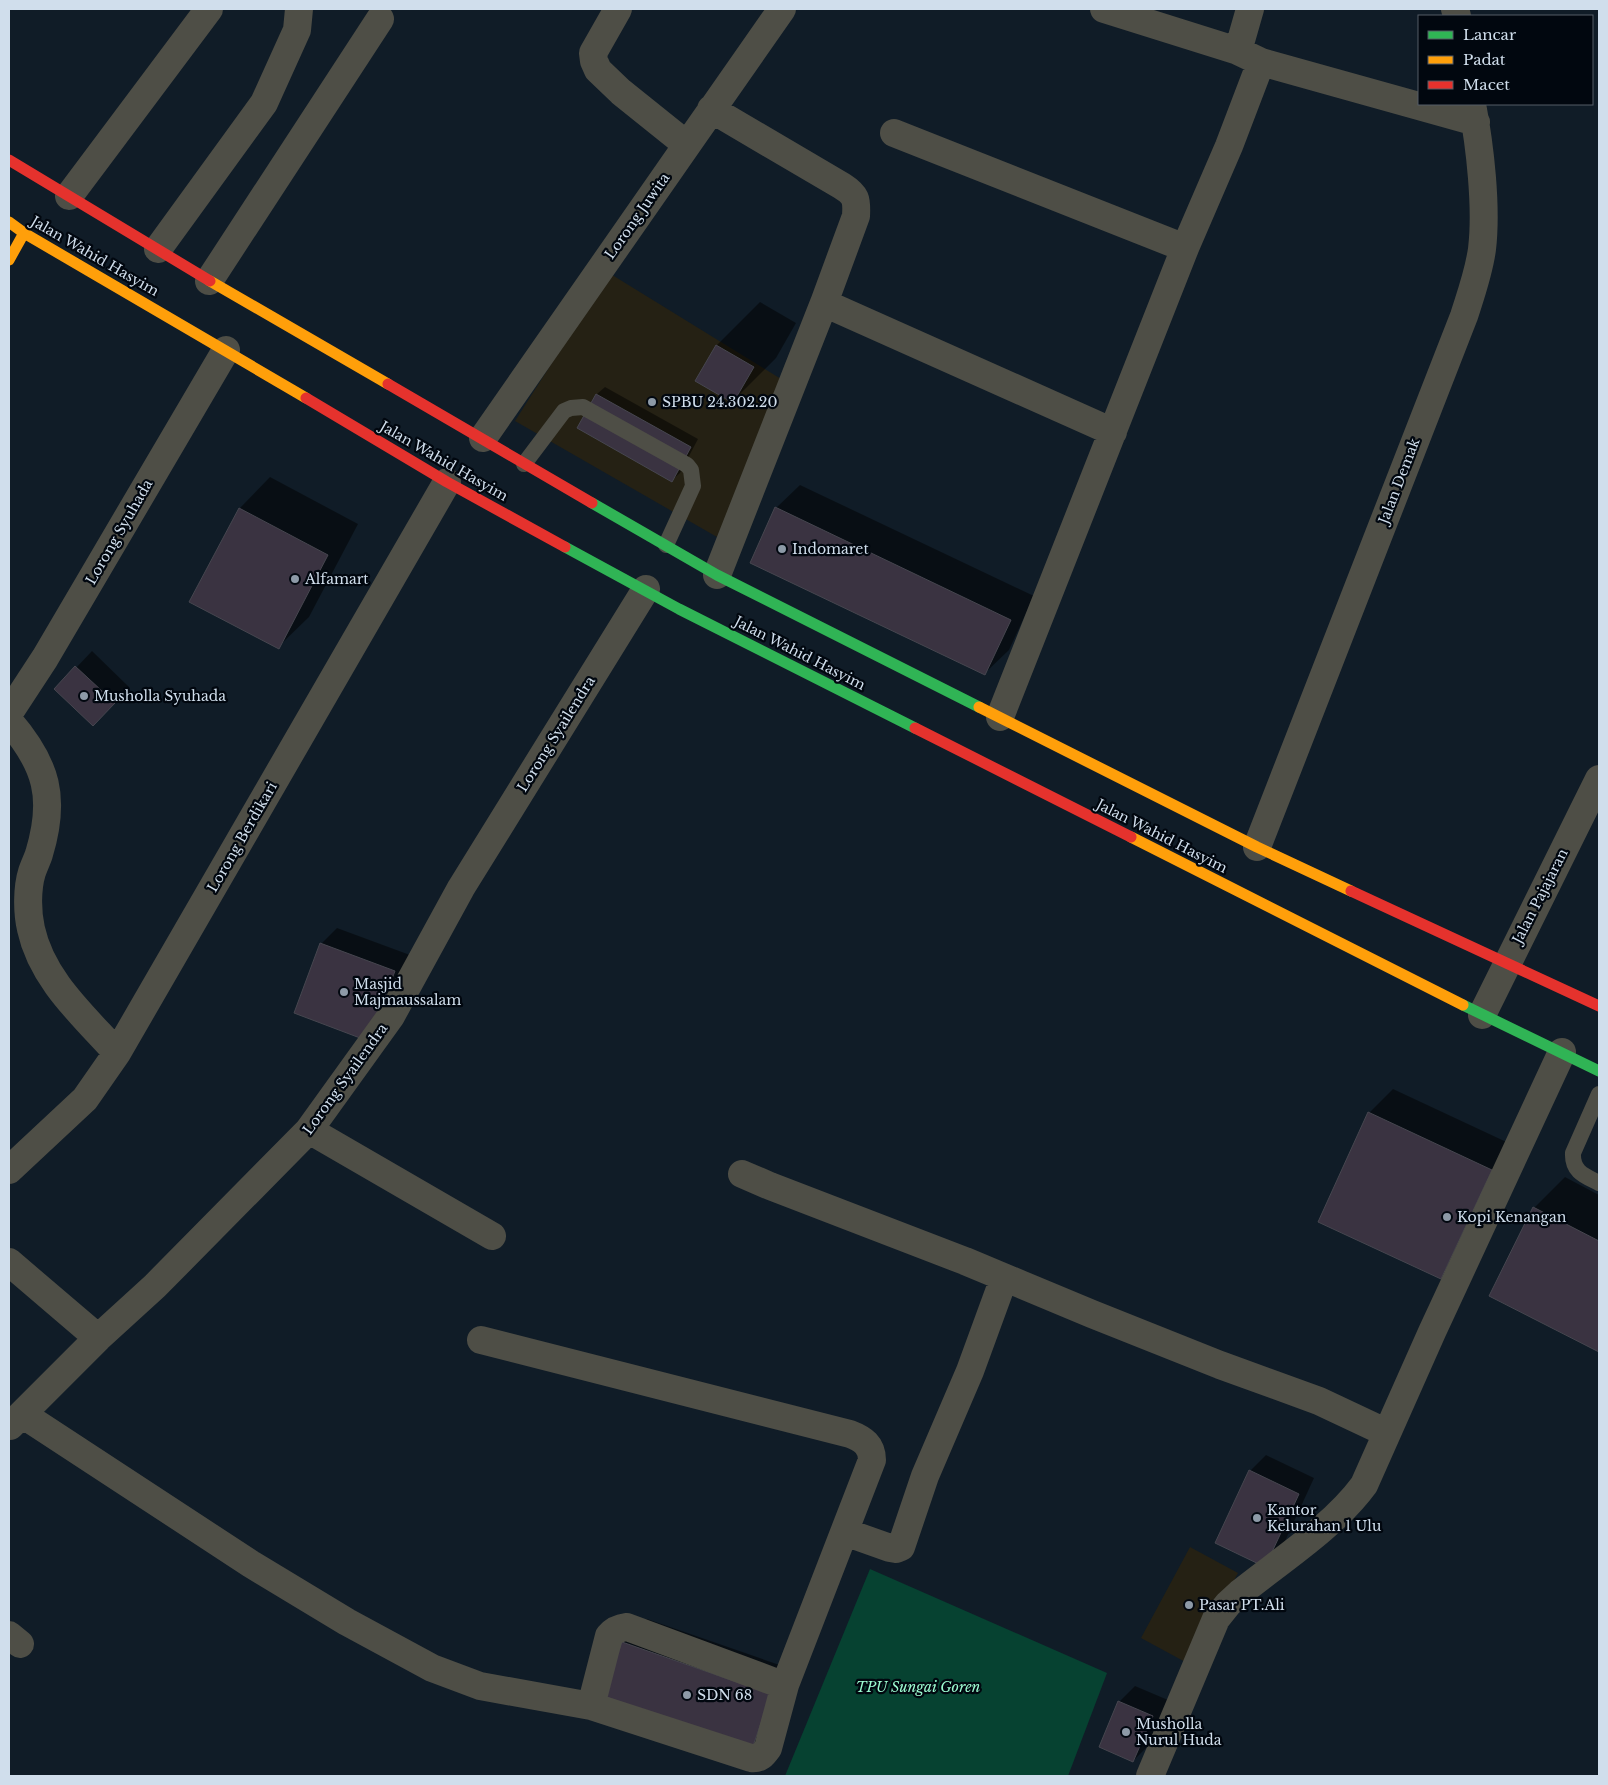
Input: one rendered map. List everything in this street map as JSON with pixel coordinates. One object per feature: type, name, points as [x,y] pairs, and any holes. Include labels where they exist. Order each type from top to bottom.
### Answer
[{"type":"main road","points":[[9,160],[209,281],[483,438],[524,464],[717,576],[1257,847],[1599,1006]]},
{"type":"main road","name":"Jalan Wahid Hasyim","points":[[9,222],[24,233],[226,350],[447,482],[646,589],[679,609],[1482,1015],[1562,1052],[1599,1072]]},
{"type":"main road","points":[[9,260],[24,233]]},
{"type":"street","points":[[69,196],[209,9]]},
{"type":"street","points":[[158,249],[264,103],[297,30],[298,9]]},
{"type":"street","points":[[618,9],[593,53],[598,70],[621,92],[687,145]]},
{"type":"street","name":"Lorong Juwita","points":[[483,438],[782,9]]},
{"type":"street","points":[[1104,9],[1250,57],[1418,99]]},
{"type":"street","points":[[1000,717],[1185,248],[1229,146],[1250,57],[1250,9]]},
{"type":"street","points":[[209,281],[380,19]]},
{"type":"street","points":[[1442,105],[1474,113]]},
{"type":"street","points":[[711,109],[852,193],[857,205],[856,216],[824,303],[717,576]]},
{"type":"street","name":"Jalan Demak","points":[[1257,847],[1467,306],[1476,277],[1482,249],[1483,224],[1474,113]]},
{"type":"street","points":[[894,133],[1185,248]]},
{"type":"street","points":[[824,303],[1113,432]]},
{"type":"street","name":"Lorong Syuhada","points":[[9,713],[45,658],[226,350]]},
{"type":"street","name":"Lorong Berdikari","points":[[9,1170],[85,1099],[117,1053],[447,482]]},
{"type":"street","name":"Lorong Syailendra","points":[[15,1420],[98,1338],[155,1286],[309,1130],[391,1016],[461,888],[646,589]]},
{"type":"street","points":[[9,721],[24,738],[40,767],[48,795],[44,835],[32,874],[28,903],[31,929],[40,954],[58,988],[117,1053]]},
{"type":"street","name":"Jalan Pajajaran","points":[[1482,1015],[1599,778]]},
{"type":"street","points":[[1150,1776],[1216,1619],[1240,1593],[1349,1504],[1364,1485],[1432,1332],[1562,1052]]},
{"type":"street","points":[[309,1130],[492,1236]]},
{"type":"street","points":[[742,1174],[965,1260],[1004,1278],[1220,1365],[1319,1401],[1387,1433]]},
{"type":"street","points":[[9,1262],[98,1338]]},
{"type":"street","points":[[845,1532],[890,1548],[896,1549],[901,1547],[925,1476],[970,1371],[1004,1278]]},
{"type":"street","points":[[15,1420],[347,1622],[432,1668],[480,1686],[591,1706],[751,1758],[757,1759],[762,1756],[768,1748],[785,1684],[872,1460],[870,1447],[861,1439],[850,1434],[481,1340]]},
{"type":"street","points":[[591,1706],[609,1636],[613,1631],[627,1627],[780,1684],[785,1684]]},
{"type":"lane","points":[[524,464],[564,411],[577,407],[583,408],[687,465],[691,470],[693,486],[666,545]]},
{"type":"lane","points":[[1599,1094],[1573,1153],[1573,1159],[1580,1174],[1599,1183]]},
{"type":"shaded area","name":"SPBU 24.302.20","points":[[609,273],[786,382],[717,537],[515,421]]},
{"type":"shaded area","name":"Pasar PT.Ali","points":[[1190,1547],[1238,1573],[1189,1664],[1141,1638]]},
{"type":"green space","name":"TPU Sungai Goren","points":[[870,1569],[1107,1673],[1068,1776],[785,1776]]},
{"type":"building","points":[[716,345],[754,367],[733,403],[695,381]]},
{"type":"building","points":[[596,394],[691,447],[672,482],[577,428]]},
{"type":"building","points":[[775,507],[1011,620],[985,675],[750,563]]},
{"type":"building","points":[[239,508],[328,555],[279,649],[189,602]]},
{"type":"building","name":"Musholla Syuhada","points":[[75,666],[115,703],[93,726],[54,689]]},
{"type":"building","name":"Masjid Majmaussalam","points":[[320,943],[395,971],[368,1041],[294,1013]]},
{"type":"building","points":[[1368,1112],[1492,1170],[1441,1279],[1318,1222]]},
{"type":"building","points":[[1533,1207],[1599,1241],[1599,1352],[1489,1296]]},
{"type":"building","name":"Kantor Kelurahan 1 Ulu","points":[[1249,1470],[1299,1494],[1265,1567],[1215,1543]]},
{"type":"building","name":"SDN 68","points":[[622,1642],[771,1694],[752,1749],[603,1696]]},
{"type":"building","name":"Musholla Nurul Huda","points":[[1118,1701],[1153,1716],[1133,1762],[1099,1747]]},
{"type":"traffic: fast","points":[[592,503],[717,575],[979,707]]},
{"type":"traffic: fast","points":[[565,547],[679,609],[915,728]]},
{"type":"traffic: fast","points":[[1463,1005],[1599,1071]]},
{"type":"traffic: slow","points":[[9,222],[24,233],[306,398]]},
{"type":"traffic: slow","points":[[9,260],[24,233]]},
{"type":"traffic: slow","points":[[210,281],[388,384]]},
{"type":"traffic: slow","points":[[979,707],[1257,847],[1351,891]]},
{"type":"traffic: slow","points":[[1131,837],[1463,1005]]},
{"type":"traffic: jam","points":[[9,160],[210,281]]},
{"type":"traffic: jam","points":[[388,384],[592,503]]},
{"type":"traffic: jam","points":[[306,398],[447,482],[565,547]]},
{"type":"traffic: jam","points":[[915,728],[1131,837]]},
{"type":"traffic: jam","points":[[1351,891],[1599,1006]]},
{"type":"place","name":"SPBU 24.302.20","points":[[652,402]]},
{"type":"place","name":"Indomaret","points":[[782,549]]},
{"type":"place","name":"Alfamart","points":[[295,579]]},
{"type":"place","name":"Musholla Syuhada","points":[[84,696]]},
{"type":"place","name":"Masjid Majmaussalam","points":[[344,992]]},
{"type":"place","name":"Kopi Kenangan","points":[[1447,1217]]},
{"type":"place","name":"Kantor Kelurahan 1 Ulu","points":[[1257,1518]]},
{"type":"place","name":"Pasar PT.Ali","points":[[1189,1605]]},
{"type":"place","name":"SDN 68","points":[[687,1695]]},
{"type":"place","name":"Musholla Nurul Huda","points":[[1126,1732]]}]
